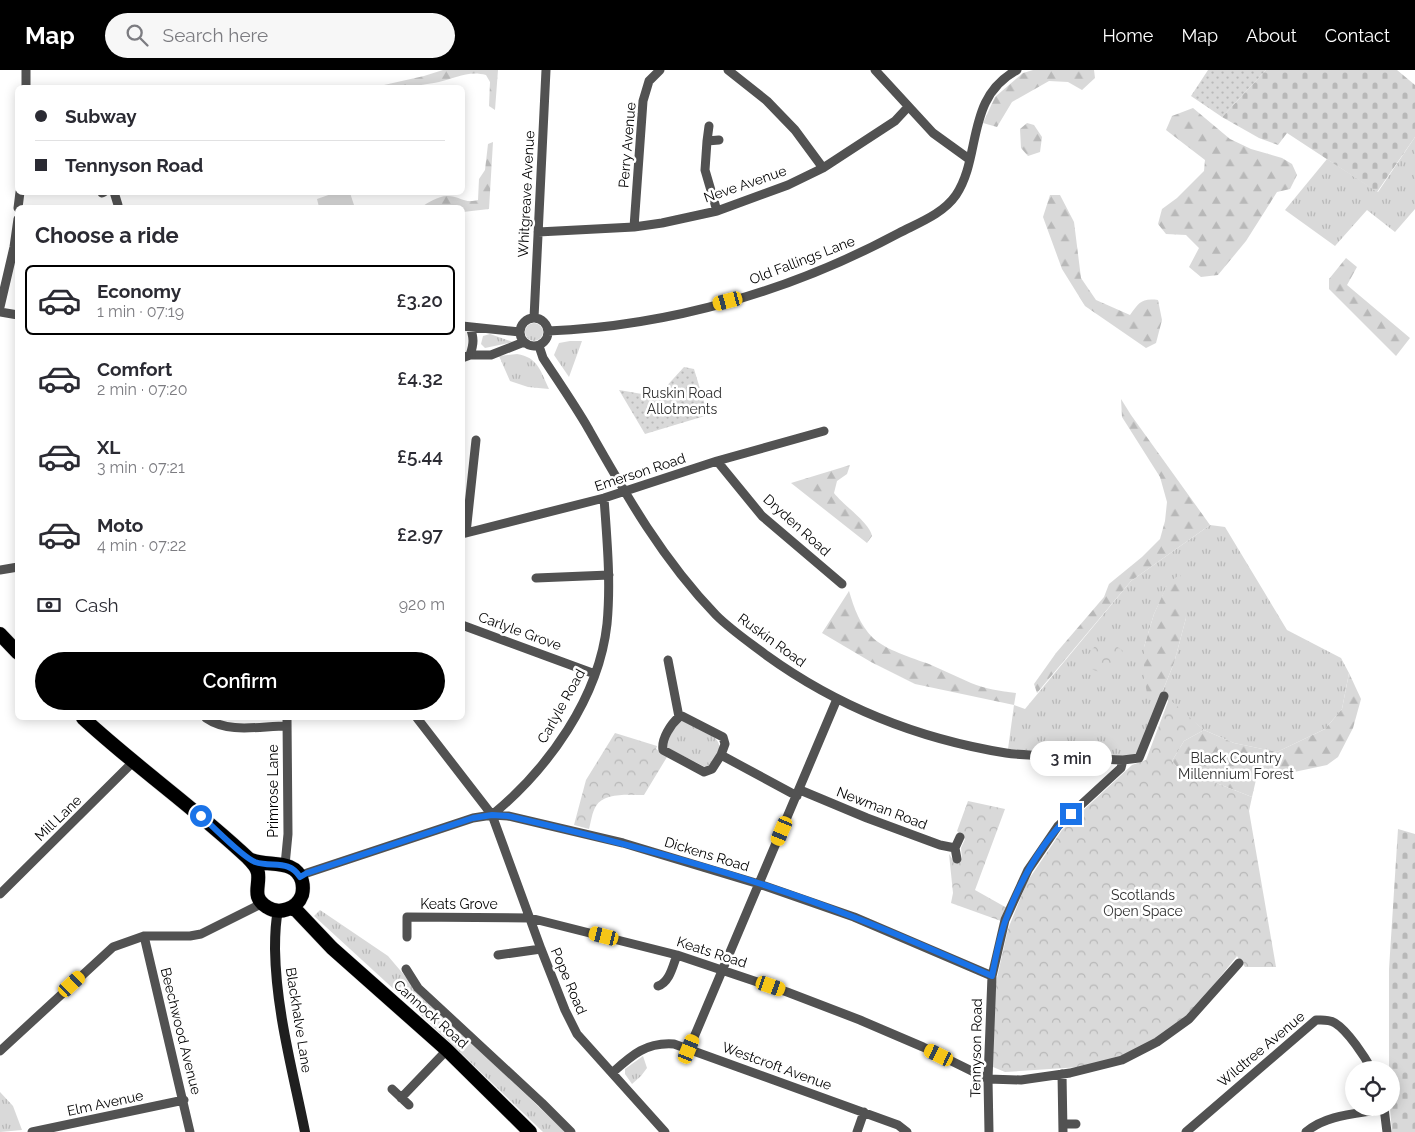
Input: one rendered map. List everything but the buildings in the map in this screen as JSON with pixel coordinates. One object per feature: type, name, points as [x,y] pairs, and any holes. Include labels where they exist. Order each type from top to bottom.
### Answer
[{"type":"highway","points":[[0,634],[15,649]]},
{"type":"highway","points":[[85,720],[215,828],[249,859],[258,871],[256,889],[261,901],[267,907],[284,910],[300,900],[302,884]]},
{"type":"highway","points":[[249,859],[294,869],[302,884],[303,905],[307,922]]},
{"type":"highway","points":[[258,879],[262,872],[279,865]]},
{"type":"highway","name":"Cannock Road","points":[[284,910],[296,910],[332,948],[447,1050],[526,1131]]},
{"type":"main road","name":"Blackhalve Lane","points":[[284,910],[275,923],[276,974],[279,999],[305,1132]]},
{"type":"street","points":[[26,70],[26,85]]},
{"type":"street","name":"Whitgreave Avenue","points":[[534,318],[546,70]]},
{"type":"street","name":"Perry Avenue","points":[[634,227],[643,101],[649,81],[660,70]]},
{"type":"street","points":[[728,70],[768,101],[788,122],[823,168]]},
{"type":"street","points":[[875,70],[933,132],[969,159]]},
{"type":"street","name":"Old Fallings Lane","points":[[548,330],[591,329],[644,321],[690,312],[754,294],[830,266],[885,240],[945,207],[960,187],[979,117],[985,105],[1005,79],[1018,70]]},
{"type":"street","name":"Neve Avenue","points":[[538,232],[662,224],[716,211],[788,185],[823,168],[895,121],[908,107]]},
{"type":"street","points":[[709,126],[705,170],[716,211]]},
{"type":"street","points":[[707,141],[719,140]]},
{"type":"street","points":[[115,195],[118,205]]},
{"type":"street","points":[[0,307],[15,240]]},
{"type":"street","points":[[0,312],[15,314]]},
{"type":"street","points":[[534,318],[543,322],[548,330],[546,339],[540,346],[531,346],[524,342],[520,332],[522,324],[534,318]]},
{"type":"street","points":[[466,326],[520,332]]},
{"type":"street","points":[[466,326],[474,343],[466,356]]},
{"type":"street","points":[[466,356],[491,355],[524,342]]},
{"type":"street","name":"Ruskin Road","points":[[540,346],[543,358],[586,426],[646,528],[716,615],[742,637],[786,669],[872,716],[908,730],[953,743],[1008,754],[1123,760]]},
{"type":"street","name":"Emerson Road","points":[[465,534],[604,498],[718,461],[824,431]]},
{"type":"street","points":[[465,526],[476,440]]},
{"type":"street","name":"Dryden Road","points":[[718,461],[762,516],[842,584]]},
{"type":"street","name":"Carlyle Road","points":[[492,815],[544,763],[563,737],[595,674],[607,625],[609,575],[604,498]]},
{"type":"street","points":[[0,570],[15,568]]},
{"type":"street","points":[[536,578],[609,575]]},
{"type":"street","name":"Carlyle Grove","points":[[465,626],[595,674]]},
{"type":"street","points":[[668,660],[679,716]]},
{"type":"street","name":"Tennyson Road","points":[[989,1132],[988,1079],[992,976],[1005,920],[1028,870],[1058,826],[1121,768],[1123,760],[1139,758],[1164,696]]},
{"type":"street","points":[[689,1049],[838,699]]},
{"type":"street","points":[[679,716],[723,738],[725,744],[721,756],[712,769],[704,772],[663,750],[662,743],[679,716]]},
{"type":"street","points":[[209,720],[214,724],[227,727],[287,722]]},
{"type":"street","name":"Pope Road","points":[[419,720],[492,815],[541,949],[565,1010],[577,1034],[665,1132]]},
{"type":"street","name":"Primrose Lane","points":[[279,865],[288,834],[287,722]]},
{"type":"street","name":"Newman Road","points":[[721,756],[798,793],[940,845],[955,848]]},
{"type":"street","name":"Mill Lane","points":[[0,894],[134,761]]},
{"type":"street","points":[[302,884],[307,873],[473,818],[492,815]]},
{"type":"street","name":"Dickens Road","points":[[492,815],[508,816],[623,843],[759,884],[854,917],[992,976]]},
{"type":"street","points":[[957,859],[955,848],[960,837]]},
{"type":"street","points":[[0,1051],[113,947],[144,936],[190,936],[201,934],[251,909],[261,901]]},
{"type":"street","name":"Keats Grove","points":[[407,937],[407,918],[530,918]]},
{"type":"street","name":"Keats Road","points":[[530,918],[677,955],[722,969],[860,1020],[923,1047],[988,1079]]},
{"type":"street","name":"Beechwood Avenue","points":[[144,936],[190,1132]]},
{"type":"street","points":[[498,955],[541,949]]},
{"type":"street","points":[[658,986],[662,985],[667,979],[677,955]]},
{"type":"street","points":[[988,1079],[1021,1080],[1062,1074],[1122,1060],[1157,1042],[1189,1019],[1239,963]]},
{"type":"street","name":"Cannock Road","points":[[406,969],[418,988],[571,1132]]},
{"type":"street","name":"Wildtree Avenue","points":[[1186,1132],[1316,1020],[1328,1020],[1336,1023],[1354,1042],[1366,1061]]},
{"type":"street","name":"Westcroft Avenue","points":[[612,1073],[631,1055],[660,1043],[674,1044],[864,1112],[898,1125],[907,1132]]},
{"type":"street","points":[[401,1098],[447,1050]]},
{"type":"street","points":[[1062,1074],[1063,1128],[1076,1124]]},
{"type":"street","points":[[392,1090],[409,1105]]},
{"type":"street","name":"Elm Avenue","points":[[32,1132],[184,1100]]},
{"type":"street","points":[[857,1132],[864,1112]]},
{"type":"street","points":[[1306,1132],[1315,1124],[1345,1116]]},
{"type":"street","points":[[1385,1116],[1387,1132]]},
{"type":"green space","points":[[443,70],[498,70],[495,110],[489,106],[490,82],[486,75],[474,73],[439,82],[417,85],[384,85]]},
{"type":"green space","points":[[1033,70],[1094,70],[1095,78],[1082,90],[1068,82],[1049,81],[1012,102],[997,127],[983,123],[995,97],[1023,73]]},
{"type":"green space","points":[[1208,70],[1266,70],[1222,117],[1191,96]]},
{"type":"green space","points":[[1266,70],[1397,70],[1415,85],[1415,137],[1377,192],[1287,133],[1278,145],[1259,138],[1222,117]]},
{"type":"green space","points":[[1193,108],[1230,139],[1251,149],[1282,158],[1292,164],[1297,175],[1290,189],[1277,192],[1246,241],[1218,275],[1201,277],[1189,267],[1199,248],[1186,235],[1166,234],[1158,224],[1162,209],[1177,198],[1204,171],[1205,160],[1166,130],[1172,116]]},
{"type":"green space","points":[[1027,123],[1034,125],[1042,137],[1040,152],[1028,156],[1021,148],[1020,129]]},
{"type":"green space","points":[[1415,137],[1415,209],[1395,232],[1367,210],[1335,246],[1285,210],[1327,159],[1378,192]]},
{"type":"green space","points":[[493,142],[489,209],[465,212],[465,205],[424,205],[444,196],[469,201],[478,200],[479,179],[485,170],[488,144]]},
{"type":"green space","points":[[328,195],[351,195],[354,205],[318,205],[317,199]]},
{"type":"green space","points":[[1050,195],[1060,195],[1074,222],[1081,278],[1096,300],[1130,315],[1141,302],[1158,300],[1162,320],[1156,343],[1146,348],[1085,306],[1062,269],[1043,217]]},
{"type":"green space","points":[[1346,258],[1357,267],[1347,285],[1410,338],[1396,356],[1329,289],[1329,279]]},
{"type":"green space","points":[[530,323],[538,323],[543,328],[541,339],[530,341],[525,336],[525,328]]},
{"type":"green space","points":[[490,334],[513,342],[485,348],[481,344],[483,336]]},
{"type":"green space","points":[[582,341],[569,377],[554,355],[559,343]]},
{"type":"green space","points":[[517,354],[530,358],[538,366],[549,389],[528,387],[510,381],[499,356]]},
{"type":"green space","name":"Ruskin Road Allotments","points":[[684,367],[694,369],[708,415],[645,434],[619,390],[642,394],[663,390]]},
{"type":"green space","points":[[1121,399],[1210,525],[1131,581],[1037,693],[1034,684],[1056,653],[1104,597],[1109,584],[1142,557],[1160,539],[1165,521],[1167,502],[1160,477],[1122,417]]},
{"type":"green space","points":[[850,465],[847,474],[837,481],[834,493],[870,531],[872,536],[867,543],[791,483]]},
{"type":"green space","points":[[1210,525],[1225,527],[1287,630],[1341,658],[1349,673],[1342,709],[1325,729],[1277,752],[1234,743],[1204,730],[1161,695],[1137,757],[1008,749],[1014,705],[1025,709],[1131,581]],"holes":[[[1167,586],[1186,618],[1174,663],[1161,695],[1144,678],[1144,647],[1154,614]]]},
{"type":"green space","points":[[1180,574],[1186,618],[1174,663],[1161,695],[1147,693],[1144,678],[1144,647],[1154,614],[1167,585]]},
{"type":"green space","points":[[849,591],[861,622],[868,633],[878,642],[976,685],[993,690],[1016,693],[1014,705],[915,684],[871,662],[822,633]]},
{"type":"green space","points":[[1100,643],[1116,646],[1124,652],[1124,655],[1111,667],[1103,671],[1093,670],[1088,666],[1088,659],[1092,650]]},
{"type":"green space","name":"Black Country Millennium Forest","points":[[1349,673],[1361,699],[1353,728],[1338,757],[1327,765],[1280,775],[1258,771],[1252,797],[1178,768],[1172,761],[1184,741],[1204,730],[1234,743],[1277,752],[1325,729],[1342,709]]},
{"type":"green space","name":"Scotlands Open Space","points":[[1169,699],[1204,730],[1184,741],[1172,761],[1178,768],[1252,797],[1249,811],[1276,967],[1245,967],[1237,956],[1187,1018],[1157,1039],[1121,1059],[1080,1067],[1005,1072],[993,1067],[991,1053],[996,982],[1008,929],[1027,882],[1062,830],[1132,765],[1146,760]]},
{"type":"green space","points":[[686,721],[710,734],[719,743],[717,755],[713,763],[707,768],[666,747],[677,722]]},
{"type":"green space","points":[[615,733],[657,746],[656,749],[667,757],[644,795],[618,795],[605,798],[595,808],[589,829],[574,825],[586,780]]},
{"type":"green space","points":[[968,801],[1005,809],[975,890],[1007,908],[1001,921],[951,903],[953,893],[949,854],[955,863],[962,859],[961,848],[965,839],[957,831]]},
{"type":"green space","points":[[1398,829],[1415,834],[1415,1132],[1392,1132],[1391,1116],[1400,1116],[1400,1061],[1389,1061],[1389,969]]},
{"type":"green space","points":[[320,910],[388,956],[416,989],[565,1132],[543,1132],[398,993],[314,916]]},
{"type":"green space","points":[[643,1056],[647,1068],[632,1084],[625,1074],[625,1069]]},
{"type":"green space","points":[[0,1092],[13,1106],[22,1130],[0,1132]]},
{"type":"route","points":[[201,816],[249,859],[263,864],[290,866],[300,877],[307,873],[473,818],[492,815],[508,816],[623,843],[759,884],[854,917],[992,976],[1005,920],[1028,870],[1058,826],[1071,814]]}]
